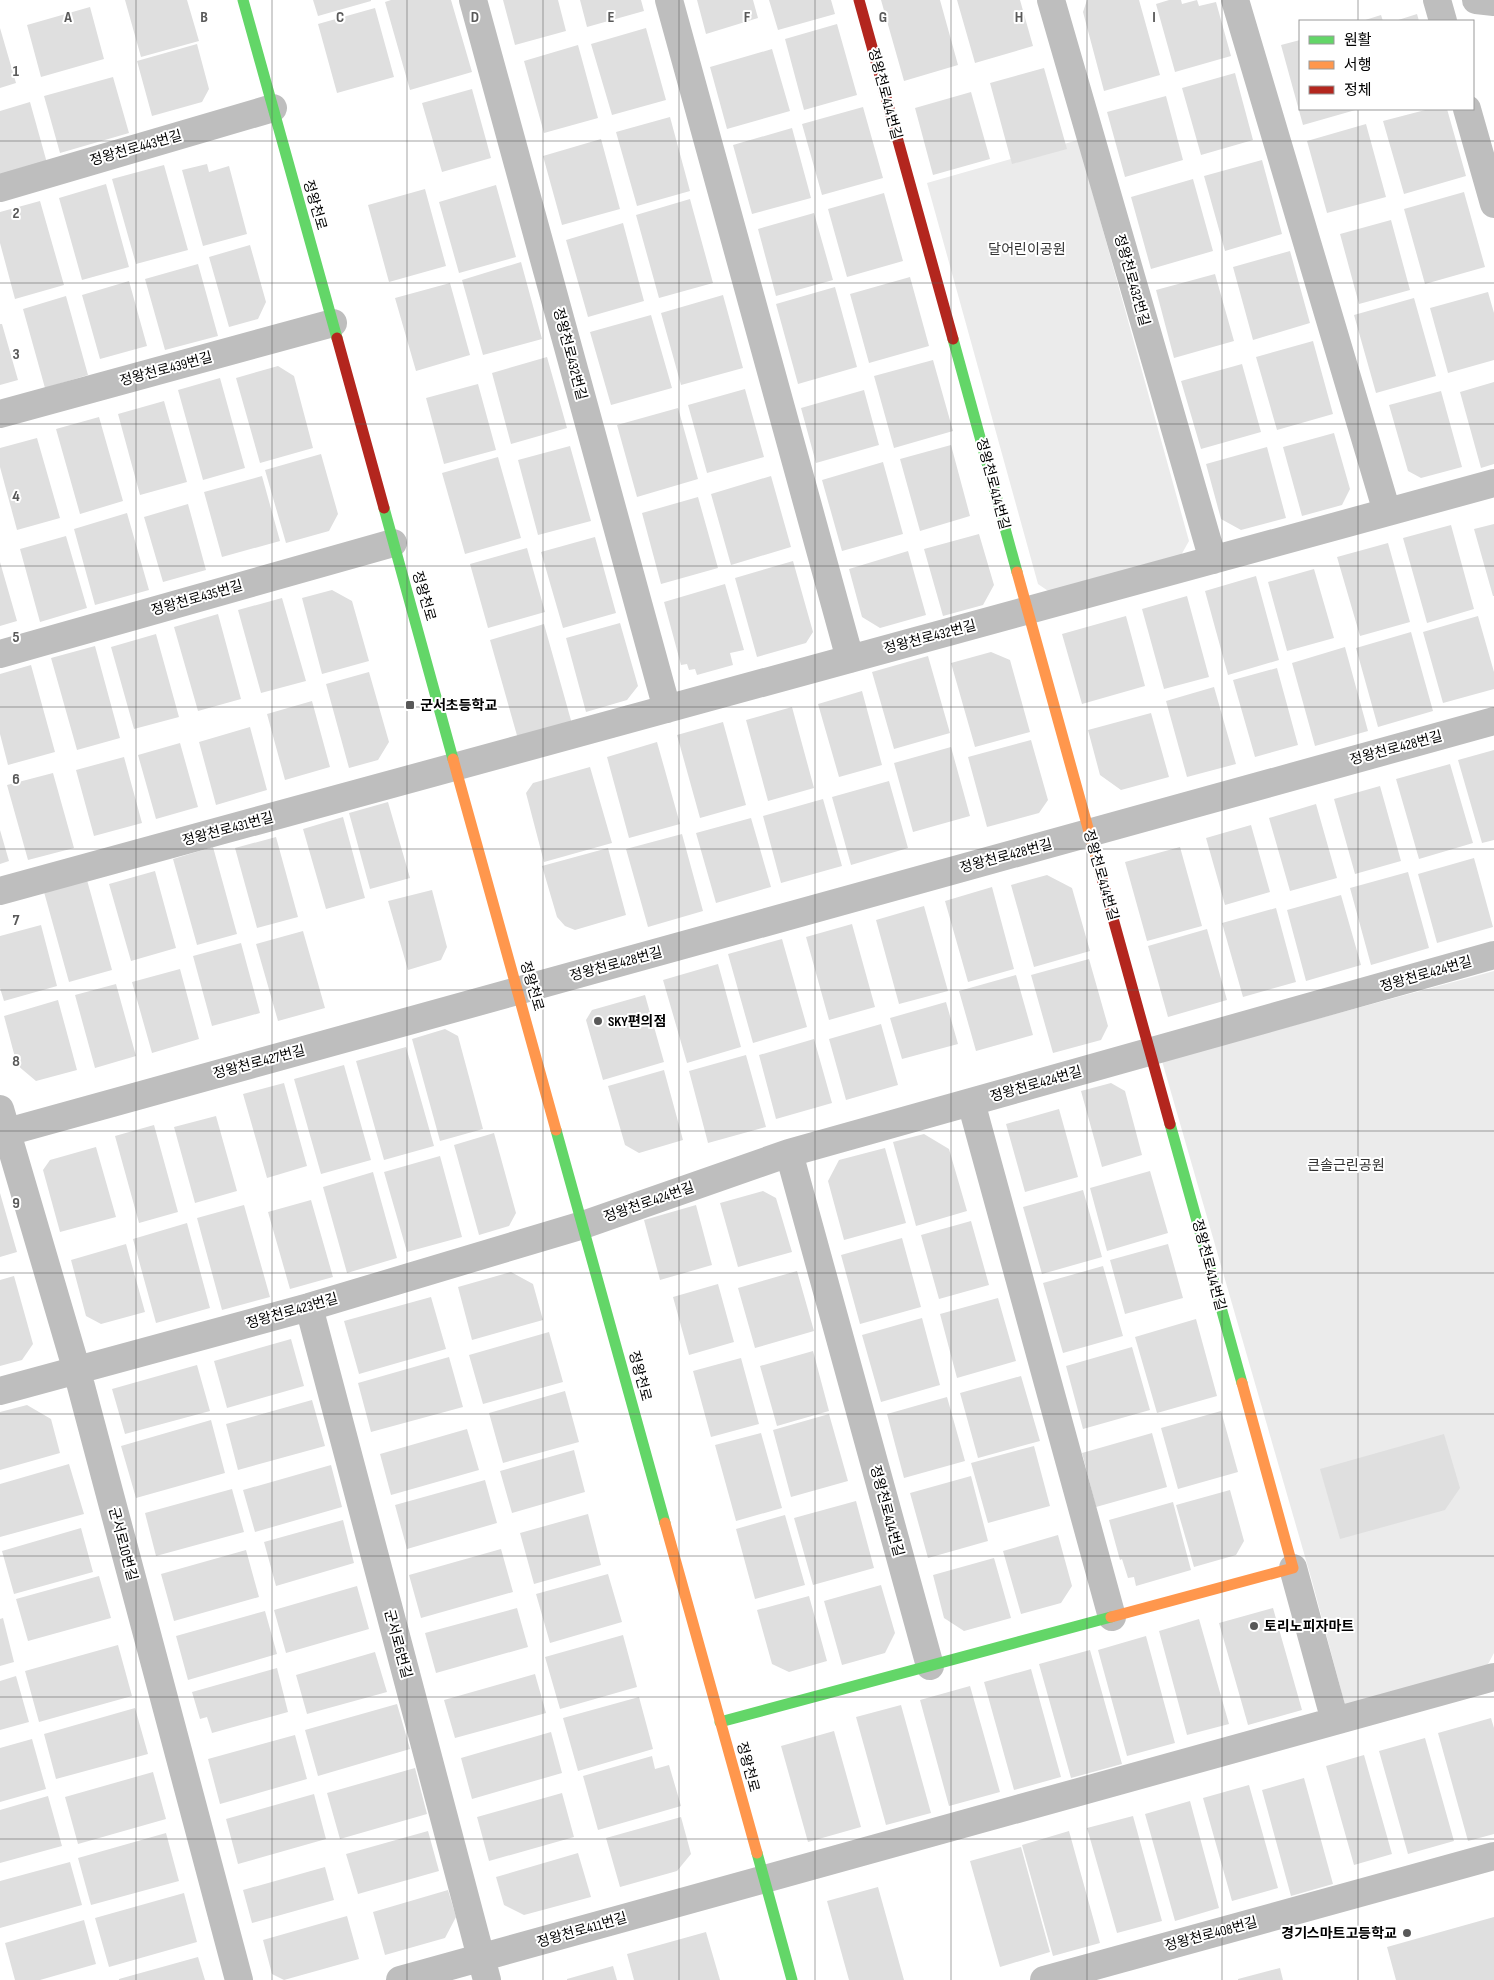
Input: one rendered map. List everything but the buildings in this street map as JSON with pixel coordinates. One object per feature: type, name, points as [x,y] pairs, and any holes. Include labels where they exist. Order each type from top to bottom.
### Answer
[{"type":"street","name":"정왕천로","points":[[243,0],[792,1980]]},
{"type":"street","name":"정왕천로432번길","points":[[473,0],[667,709]]},
{"type":"street","points":[[669,0],[850,659]]},
{"type":"street","name":"정왕천로414번길","points":[[859,0],[1293,1568]]},
{"type":"street","name":"정왕천로432번길","points":[[1051,0],[1213,560]]},
{"type":"street","points":[[1236,0],[1387,512]]},
{"type":"street","points":[[1437,0],[1443,20]]},
{"type":"street","points":[[1476,0],[1494,2]]},
{"type":"street","name":"정왕천로443번길","points":[[0,188],[273,108]]},
{"type":"street","points":[[1467,110],[1494,204]]},
{"type":"street","name":"정왕천로439번길","points":[[0,414],[333,323]]},
{"type":"street","name":"정왕천로432번길","points":[[456,767],[1494,483]]},
{"type":"street","name":"정왕천로435번길","points":[[0,654],[393,543]]},
{"type":"street","name":"정왕천로428번길","points":[[518,991],[1494,721]]},
{"type":"street","name":"정왕천로431번길","points":[[0,892],[456,767]]},
{"type":"street","name":"정왕천로424번길","points":[[583,1225],[789,1153],[1494,955]]},
{"type":"street","name":"정왕천로427번길","points":[[2,1125],[518,991]]},
{"type":"street","points":[[971,1102],[1112,1617]]},
{"type":"street","name":"군서로10번길","points":[[2,1125],[76,1371],[239,1980]]},
{"type":"street","name":"정왕천로414번길","points":[[789,1153],[930,1666]]},
{"type":"street","name":"정왕천로423번길","points":[[0,1391],[309,1307],[583,1225]]},
{"type":"street","name":"군서로6번길","points":[[309,1307],[484,1969]]},
{"type":"street","points":[[720,1722],[1293,1568],[1335,1721]]},
{"type":"street","name":"정왕천로411번길","points":[[400,1980],[484,1969],[764,1879],[1494,1677]]},
{"type":"street","name":"정왕천로408번길","points":[[1044,1980],[1494,1856]]},
{"type":"green space","name":"달어린이공원","points":[[1078,140],[1189,541],[1180,557],[1054,595],[1038,584],[927,183]]},
{"type":"green space","name":"큰솔근린공원","points":[[1494,971],[1494,1653],[1487,1666],[1345,1705],[1312,1581],[1162,1061]]},
{"type":"traffic: fast","points":[[243,0],[337,338]]},
{"type":"traffic: fast","points":[[953,339],[1017,572]]},
{"type":"traffic: fast","points":[[384,508],[453,759]]},
{"type":"traffic: fast","points":[[1170,1124],[1242,1383]]},
{"type":"traffic: fast","points":[[556,1130],[665,1523]]},
{"type":"traffic: fast","points":[[720,1722],[1111,1617]]},
{"type":"traffic: fast","points":[[757,1853],[792,1980]]},
{"type":"traffic: slow","points":[[1017,572],[1101,875]]},
{"type":"traffic: slow","points":[[453,759],[556,1130]]},
{"type":"traffic: slow","points":[[1111,1617],[1293,1568],[1242,1383]]},
{"type":"traffic: slow","points":[[665,1523],[757,1853]]},
{"type":"traffic: jam","points":[[859,0],[953,339]]},
{"type":"traffic: jam","points":[[337,338],[384,508]]},
{"type":"traffic: jam","points":[[1101,875],[1170,1124]]},
{"type":"place","name":"군서초등학교","points":[[410,705]]},
{"type":"place","name":"SKY편의점","points":[[598,1021]]},
{"type":"place","name":"토리노피자마트","points":[[1254,1626]]},
{"type":"place","name":"경기스마트고등학교","points":[[1407,1933]]}]
